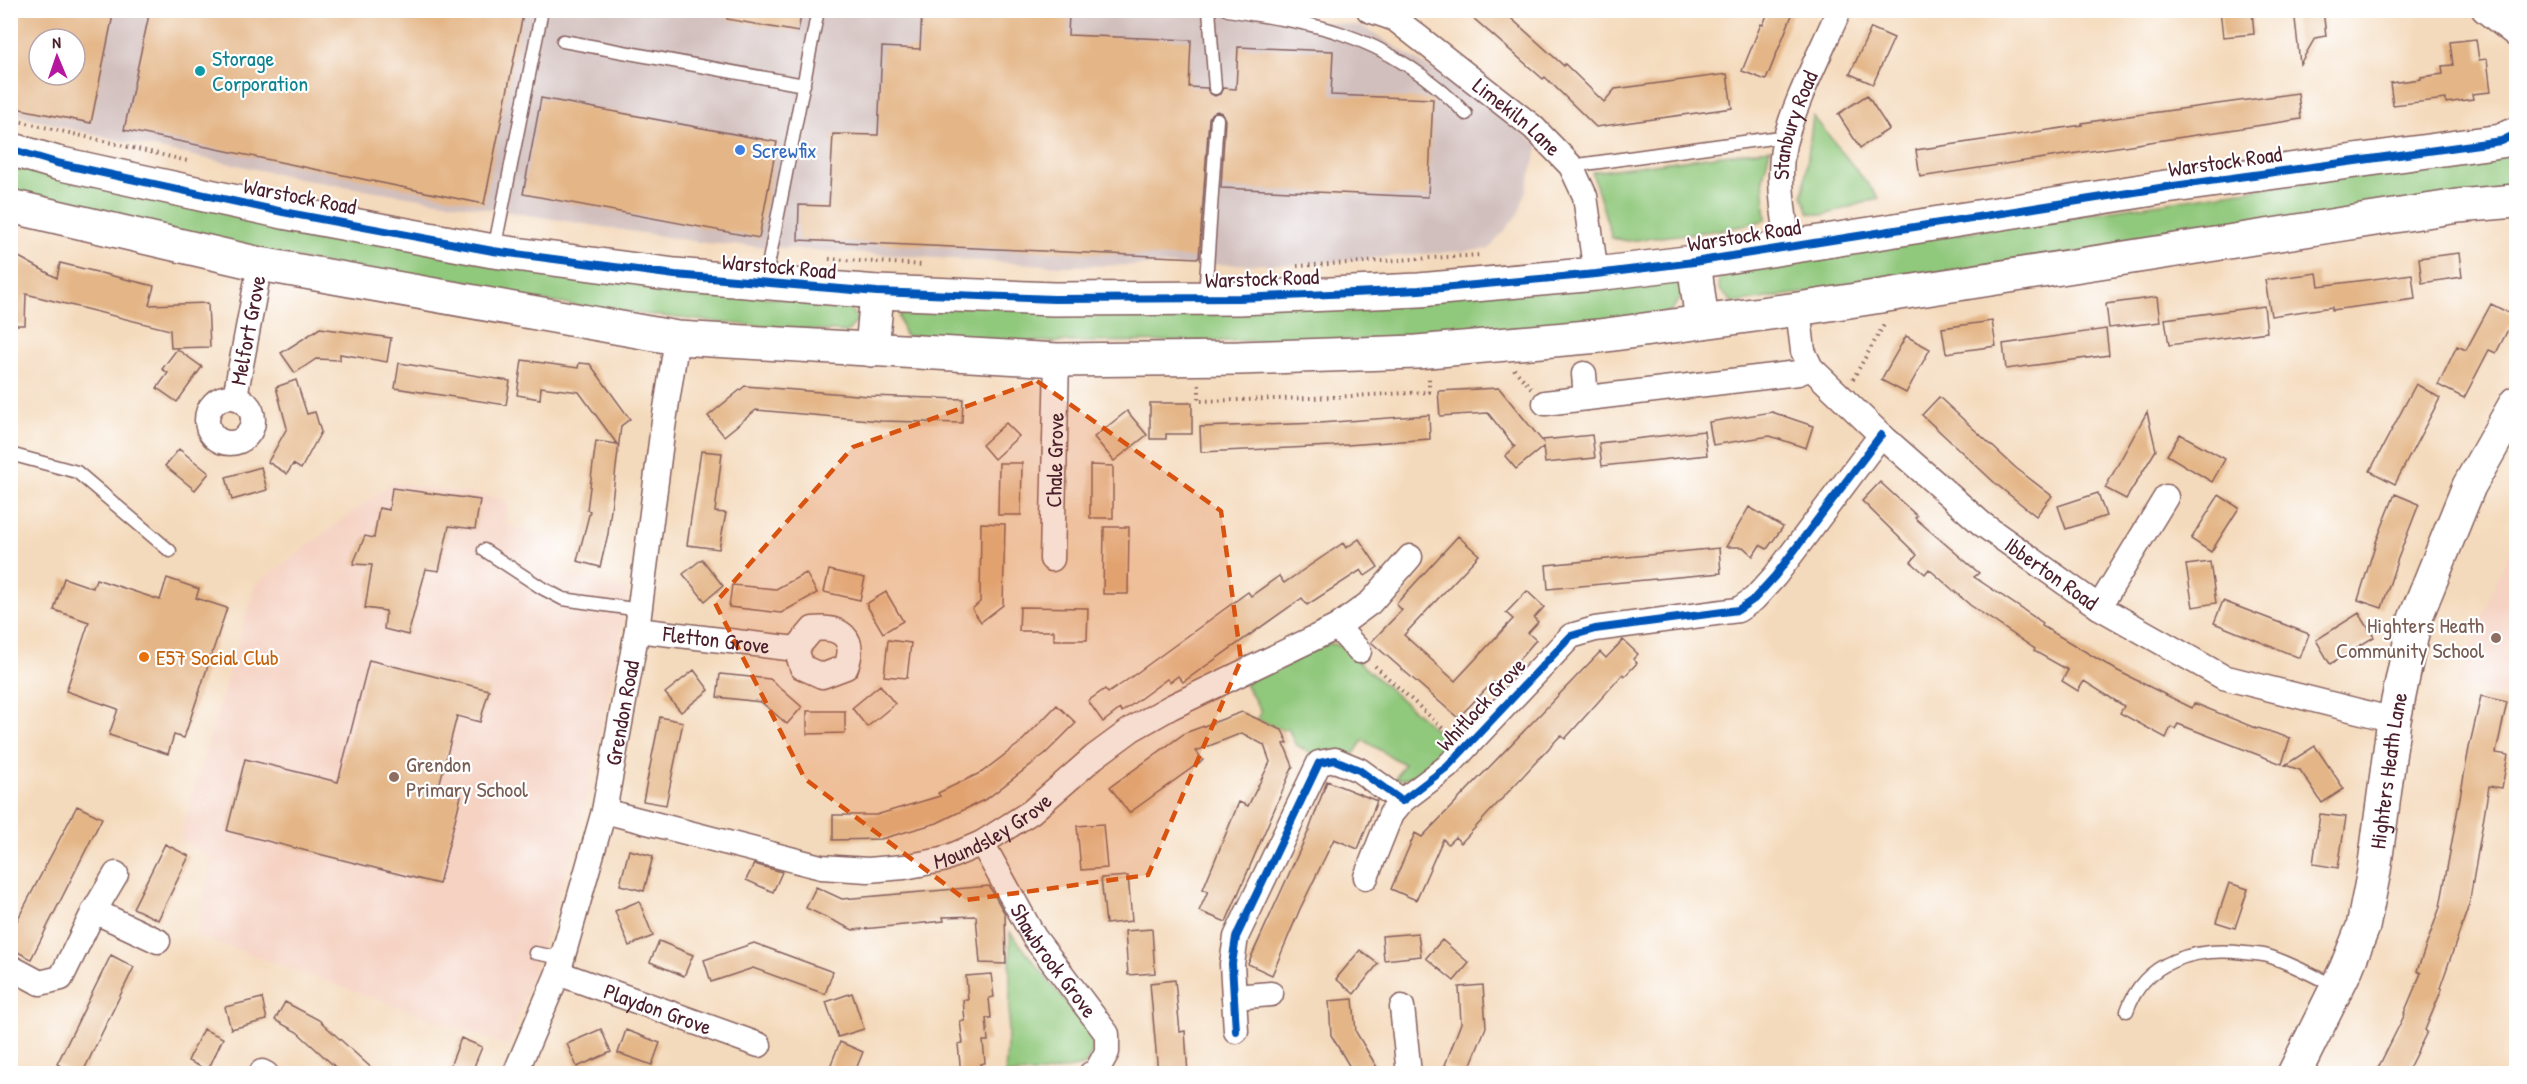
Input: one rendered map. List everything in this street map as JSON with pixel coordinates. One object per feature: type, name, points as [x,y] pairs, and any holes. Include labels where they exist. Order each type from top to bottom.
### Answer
[{"type":"street","name":"Limekiln Lane","points":[[1369,10],[1395,19],[1533,127],[1571,166],[1585,196],[1596,274]]},
{"type":"street","name":"Stanbury Road","points":[[1788,246],[1781,183],[1784,145],[1839,10]]},
{"type":"street","points":[[2484,10],[2517,35]]},
{"type":"street","name":"Warstock Road","points":[[10,149],[57,164],[283,212],[493,251],[675,275],[877,292],[1054,299],[1205,298],[1419,290],[1596,274],[1694,262],[2166,187],[2501,141],[2517,134]]},
{"type":"street","points":[[10,206],[260,264],[677,338],[1057,360],[1239,358],[1418,351],[1599,336],[1798,309],[2458,206],[2517,201]]},
{"type":"street","points":[[1694,262],[1701,322]]},
{"type":"street","name":"Melfort Grove","points":[[234,398],[260,264]]},
{"type":"street","points":[[872,350],[877,292]]},
{"type":"street","name":"Ibberton Road","points":[[1798,309],[1803,351],[1811,368],[1881,435],[1982,524],[2099,607],[2223,677],[2394,720]]},
{"type":"street","name":"Grendon Road","points":[[515,1074],[560,966],[604,812],[639,620],[662,434],[677,338]]},
{"type":"street","name":"Chale Grove","points":[[1052,559],[1057,360]]},
{"type":"street","points":[[1545,404],[1798,373],[1811,368]]},
{"type":"street","points":[[1584,374],[1586,398]]},
{"type":"street","name":"Highters Heath Lane","points":[[2294,1074],[2337,987],[2363,927],[2374,871],[2394,720],[2415,619],[2469,486],[2517,404]]},
{"type":"street","name":"Whitlock Grove","points":[[1402,801],[1447,767],[1571,636],[1595,629],[1738,610],[1754,599],[1881,435]]},
{"type":"street","points":[[2099,607],[2166,497]]},
{"type":"street","name":"Moundsley Grove","points":[[604,812],[821,867],[868,870],[904,867],[942,860],[982,843],[1031,812],[1094,757],[1132,729],[1171,707],[1337,627],[1371,602],[1410,557]]},
{"type":"street","name":"Fletton Grove","points":[[639,620],[796,649]]},
{"type":"street","points":[[1337,627],[1359,651]]},
{"type":"street","points":[[1236,1031],[1232,964],[1236,937],[1318,763],[1335,760],[1359,771],[1402,801],[1391,814],[1366,877]]},
{"type":"street","name":"Shawbrook Grove","points":[[982,843],[1034,937],[1107,1034],[1107,1052],[1096,1072],[1091,1074]]},
{"type":"street","points":[[10,968],[39,982],[61,978],[94,911],[116,874]]},
{"type":"street","points":[[94,911],[158,941]]},
{"type":"street","name":"Playdon Grove","points":[[560,966],[759,1045]]},
{"type":"street","points":[[1234,997],[1271,994]]},
{"type":"street","points":[[1402,1007],[1408,1074]]},
{"type":"lane","points":[[493,251],[542,10]]},
{"type":"lane","points":[[765,282],[818,10]]},
{"type":"lane","points":[[1209,10],[1215,88]]},
{"type":"lane","points":[[1228,10],[1340,33],[1403,62],[1445,93],[1466,114]]},
{"type":"lane","points":[[563,41],[804,85]]},
{"type":"lane","points":[[1205,298],[1217,119]]},
{"type":"lane","points":[[1571,166],[1787,136]]},
{"type":"lane","points":[[10,454],[77,472],[170,551]]},
{"type":"lane","points":[[484,550],[563,599],[639,620]]},
{"type":"lane","points":[[2127,1011],[2139,986],[2156,969],[2188,954],[2226,951],[2266,956],[2337,987]]},
{"type":"lane","points":[[536,953],[560,966]]},
{"type":"path","points":[[10,119],[199,164]]},
{"type":"path","points":[[1286,267],[1486,255]]},
{"type":"path","points":[[820,258],[928,265]]},
{"type":"path","points":[[1843,398],[1886,321]]},
{"type":"path","points":[[1199,378],[1199,401],[1313,398],[1429,392],[1428,369]]},
{"type":"path","points":[[1359,651],[1464,747]]},
{"type":"highlighted area","points":[[1037,381],[1221,511],[1241,660],[1148,875],[966,900],[805,779],[715,603],[853,447]]},
{"type":"shaded area","points":[[1238,10],[1364,27],[1453,83],[1539,145],[1519,213],[1489,249],[1298,264],[1060,266],[705,243],[312,181],[99,136],[11,113],[11,11]]},
{"type":"shaded area","name":"Grendon Primary School","points":[[392,483],[508,499],[506,525],[558,540],[552,571],[628,590],[577,839],[509,1046],[195,935],[212,859],[179,839],[255,585]]},
{"type":"shaded area","name":"Highters Heath Community School","points":[[2516,536],[2516,701],[2458,685],[2492,591]]},
{"type":"green space","points":[[1813,116],[1879,198],[1824,215],[1809,213],[1803,196]]},
{"type":"green space","points":[[1770,149],[1763,178],[1766,220],[1728,229],[1628,241],[1612,238],[1592,172]]},
{"type":"green space","points":[[2508,151],[2510,191],[1733,303],[1719,289],[1720,269]]},
{"type":"green space","points":[[11,162],[667,286],[848,306],[858,320],[847,332],[694,320],[542,301],[315,262],[182,234],[11,191]]},
{"type":"green space","points":[[1678,280],[1683,295],[1669,313],[1412,340],[1049,342],[905,336],[899,317],[906,306]]},
{"type":"green space","points":[[1329,643],[1340,646],[1452,744],[1419,773],[1404,779],[1395,779],[1404,764],[1363,740],[1353,755],[1338,750],[1313,755],[1295,744],[1288,728],[1282,730],[1257,719],[1261,711],[1243,680]]},
{"type":"green space","points":[[1010,932],[1095,1039],[1091,1055],[1084,1066],[1043,1073],[1005,1074],[1010,1004]]},
{"type":"building","points":[[13,10],[114,10],[91,123],[10,107],[10,21]]},
{"type":"building","points":[[150,10],[524,10],[484,204],[124,130]]},
{"type":"building","points":[[728,10],[802,10],[798,32],[727,19]]},
{"type":"building","points":[[922,10],[1069,13],[1068,35],[1191,40],[1189,87],[1207,88],[1209,93],[1215,96],[1220,94],[1223,88],[1236,89],[1238,47],[1333,51],[1331,95],[1433,99],[1428,197],[1221,188],[1225,120],[1222,113],[1217,111],[1209,118],[1199,258],[798,240],[799,205],[829,206],[833,134],[878,135],[882,47],[920,49]]},
{"type":"building","points":[[1464,10],[1502,10],[1564,66],[1565,64],[1604,102],[1615,89],[1727,74],[1732,108],[1596,127],[1545,77],[1543,79]]},
{"type":"building","points":[[1769,10],[1794,10],[1766,80],[1742,71]]},
{"type":"building","points":[[2220,10],[2252,10],[2254,34],[2223,37]]},
{"type":"building","points":[[2294,10],[2323,10],[2326,36],[2315,38],[2300,64]]},
{"type":"building","points":[[1871,28],[1894,38],[1873,84],[1850,74]]},
{"type":"building","points":[[2476,39],[2479,60],[2487,59],[2491,92],[2472,94],[2473,99],[2446,103],[2446,99],[2393,105],[2390,83],[2443,74],[2442,66],[2453,65],[2450,42]]},
{"type":"building","points":[[2298,93],[2301,119],[1920,177],[1916,150],[2082,125],[2082,123]]},
{"type":"building","points":[[1867,95],[1889,129],[1860,148],[1838,114]]},
{"type":"building","points":[[541,98],[777,142],[759,238],[523,194]]},
{"type":"building","points":[[10,252],[57,278],[60,263],[154,286],[149,305],[208,303],[210,347],[171,348],[170,330],[26,294],[25,325],[10,325]]},
{"type":"building","points":[[2459,253],[2462,277],[2422,283],[2419,258]]},
{"type":"building","points":[[2317,273],[2319,286],[2412,274],[2415,299],[2271,316],[2265,280]]},
{"type":"building","points":[[2157,297],[2160,322],[2109,328],[2106,304]]},
{"type":"building","points":[[2491,304],[2515,316],[2496,353],[2489,350],[2464,398],[2438,385],[2457,346],[2466,350]]},
{"type":"building","points":[[2264,306],[2267,332],[2169,345],[2165,319]]},
{"type":"building","points":[[1992,321],[1996,346],[1946,353],[1942,328]]},
{"type":"building","points":[[320,328],[391,338],[387,362],[340,354],[340,360],[316,359],[295,373],[281,353]]},
{"type":"building","points":[[2106,329],[2109,355],[2006,369],[2003,344]]},
{"type":"building","points":[[1906,336],[1930,349],[1906,393],[1881,380]]},
{"type":"building","points":[[177,349],[202,367],[177,402],[157,388],[168,373],[162,369]]},
{"type":"building","points":[[522,360],[578,368],[579,363],[590,364],[630,419],[621,426],[608,534],[600,567],[577,561],[590,511],[587,510],[596,441],[617,444],[579,392],[541,387],[540,399],[517,395]]},
{"type":"building","points":[[399,363],[510,381],[506,405],[395,388]]},
{"type":"building","points":[[296,380],[307,414],[315,412],[321,432],[301,469],[293,464],[287,474],[268,462],[287,428],[276,387]]},
{"type":"building","points":[[2416,384],[2440,398],[2395,484],[2370,471]]},
{"type":"building","points":[[745,386],[869,396],[963,399],[962,423],[881,421],[756,410],[724,436],[708,416]]},
{"type":"building","points":[[1499,388],[1543,442],[1543,440],[1592,435],[1595,458],[1545,463],[1543,447],[1516,469],[1505,456],[1515,447],[1488,413],[1440,416],[1438,391]]},
{"type":"building","points":[[1939,397],[2016,468],[2052,496],[2036,516],[1996,484],[1922,415]]},
{"type":"building","points":[[1150,403],[1192,403],[1192,434],[1166,434],[1166,439],[1150,439]]},
{"type":"building","points":[[1127,411],[1147,435],[1114,461],[1094,437]]},
{"type":"building","points":[[1772,412],[1813,426],[1806,448],[1770,436],[1713,445],[1709,422]]},
{"type":"building","points":[[2147,412],[2156,450],[2126,499],[2105,488]]},
{"type":"building","points":[[1429,415],[1430,439],[1201,452],[1200,427],[1320,423]]},
{"type":"building","points":[[1006,423],[1019,436],[994,459],[982,445]]},
{"type":"building","points":[[1704,431],[1707,455],[1602,466],[1599,443]]},
{"type":"building","points":[[2180,434],[2225,459],[2212,482],[2167,455]]},
{"type":"building","points":[[179,449],[209,473],[195,490],[165,466]]},
{"type":"building","points":[[701,451],[722,453],[715,512],[726,513],[719,549],[687,545]]},
{"type":"building","points":[[999,463],[1022,463],[1021,515],[998,515]]},
{"type":"building","points":[[1090,465],[1113,466],[1113,518],[1090,518]]},
{"type":"building","points":[[261,467],[267,490],[232,500],[226,477]]},
{"type":"building","points":[[1880,482],[1917,516],[1915,518],[1979,573],[1974,577],[2043,623],[2042,626],[2118,671],[2192,708],[2194,703],[2255,728],[2290,738],[2282,764],[2178,724],[2175,729],[2171,727],[2166,738],[2120,713],[2124,706],[2084,681],[2078,691],[2062,681],[2068,670],[2034,651],[2035,649],[1970,605],[1929,569],[1925,574],[1911,562],[1917,555],[1862,501]]},
{"type":"building","points":[[392,488],[480,500],[475,529],[449,526],[439,571],[426,569],[408,635],[384,629],[386,611],[365,608],[372,565],[353,564],[365,536],[374,538],[379,508],[389,510]]},
{"type":"building","points":[[2098,493],[2106,516],[2066,529],[2058,506]]},
{"type":"building","points":[[2395,494],[2419,504],[2382,608],[2358,600],[2376,542]]},
{"type":"building","points":[[2219,495],[2239,508],[2211,552],[2191,539]]},
{"type":"building","points":[[1749,507],[1783,527],[1767,549],[1760,545],[1753,556],[1743,547],[1726,547]]},
{"type":"building","points":[[981,523],[1005,524],[1003,605],[981,622],[972,609],[980,602]]},
{"type":"building","points":[[1104,527],[1129,527],[1128,594],[1103,594]]},
{"type":"building","points":[[1458,536],[1479,555],[1404,635],[1455,681],[1513,619],[1506,613],[1527,591],[1544,607],[1534,618],[1538,622],[1528,633],[1536,640],[1497,685],[1493,682],[1458,718],[1371,642],[1402,610],[1396,604]]},
{"type":"building","points":[[1359,539],[1378,567],[1365,576],[1361,570],[1307,605],[1302,598],[1183,682],[1178,676],[1170,682],[1167,679],[1122,712],[1120,709],[1103,722],[1088,701],[1105,689],[1108,693],[1123,683],[1248,592],[1251,596],[1279,576],[1284,583],[1343,543],[1346,548]]},
{"type":"building","points":[[1719,548],[1721,573],[1548,589],[1546,565]]},
{"type":"building","points":[[702,559],[723,586],[705,601],[683,574]]},
{"type":"building","points":[[2210,562],[2216,603],[2193,607],[2186,565]]},
{"type":"building","points":[[829,570],[865,578],[860,600],[824,592]]},
{"type":"building","points":[[806,573],[817,593],[781,613],[729,607],[732,585],[776,589]]},
{"type":"building","name":"E57 Social Club","points":[[64,578],[93,588],[96,579],[160,600],[167,578],[199,589],[196,598],[227,608],[184,738],[174,735],[168,754],[109,735],[118,709],[66,691],[89,622],[54,610]]},
{"type":"building","points":[[886,592],[903,621],[883,633],[866,604]]},
{"type":"building","points":[[2223,601],[2309,634],[2300,658],[2214,623]]},
{"type":"building","points":[[1020,607],[1088,608],[1087,640],[1054,640],[1054,631],[1019,631]]},
{"type":"building","points":[[2359,613],[2374,637],[2330,664],[2316,640]]},
{"type":"building","points":[[888,640],[911,643],[907,678],[884,676]]},
{"type":"building","points":[[1623,640],[1638,654],[1633,659],[1637,663],[1625,676],[1623,674],[1565,739],[1561,735],[1461,843],[1455,837],[1448,844],[1443,839],[1416,900],[1391,889],[1415,833],[1422,837],[1600,652],[1606,658]]},
{"type":"building","points":[[369,660],[489,690],[480,722],[457,716],[438,790],[461,796],[439,884],[227,831],[245,759],[338,782]]},
{"type":"building","points":[[694,670],[709,690],[681,712],[665,693]]},
{"type":"building","points":[[720,674],[770,679],[802,707],[787,724],[761,702],[717,697]]},
{"type":"building","points":[[880,685],[895,704],[867,727],[852,708]]},
{"type":"building","points":[[2481,696],[2507,702],[2496,753],[2508,755],[2502,788],[2489,786],[2469,905],[2440,988],[2442,989],[2425,1030],[2427,1032],[2406,1074],[2375,1074],[2405,1014],[2421,973],[2417,971],[2440,907],[2469,748]]},
{"type":"building","points":[[1057,705],[1076,723],[1046,753],[988,798],[937,823],[881,839],[833,840],[833,815],[876,815],[940,796],[938,793],[982,772],[1020,743]]},
{"type":"building","points":[[807,711],[845,711],[845,733],[807,734]]},
{"type":"building","points":[[1242,712],[1282,730],[1288,743],[1284,744],[1293,766],[1226,922],[1199,911],[1208,891],[1203,889],[1239,802],[1248,806],[1270,762],[1264,745],[1242,733],[1196,751],[1203,760],[1129,813],[1110,787],[1185,733]]},
{"type":"building","points":[[660,717],[683,722],[666,805],[643,801]]},
{"type":"building","points":[[2315,746],[2344,789],[2322,803],[2300,770],[2285,765]]},
{"type":"building","points":[[1327,781],[1377,801],[1358,849],[1334,839],[1300,909],[1272,975],[1248,964],[1309,830]]},
{"type":"building","points":[[77,806],[102,818],[31,959],[10,948],[10,934]]},
{"type":"building","points":[[2320,814],[2346,817],[2338,868],[2313,864]]},
{"type":"building","points":[[1103,824],[1107,868],[1081,870],[1077,826]]},
{"type":"building","points":[[165,844],[189,856],[158,920],[133,908]]},
{"type":"building","points":[[629,850],[653,856],[644,891],[620,885]]},
{"type":"building","points":[[754,864],[782,872],[773,892],[746,880]]},
{"type":"building","points":[[1128,876],[1132,921],[1106,924],[1101,878]]},
{"type":"building","points":[[2229,883],[2248,889],[2235,928],[2216,922]]},
{"type":"building","points":[[989,886],[1005,914],[1006,964],[980,963],[976,916],[943,917],[944,921],[853,930],[806,908],[816,887],[842,899]]},
{"type":"building","points":[[639,901],[653,936],[629,946],[615,911]]},
{"type":"building","points":[[1152,929],[1155,973],[1128,975],[1125,931]]},
{"type":"building","points":[[1418,933],[1421,956],[1384,960],[1382,936]]},
{"type":"building","points":[[1442,940],[1469,963],[1454,981],[1426,958]]},
{"type":"building","points":[[659,941],[693,955],[684,976],[650,962]]},
{"type":"building","points":[[754,943],[833,972],[825,994],[753,968],[711,982],[704,960]]},
{"type":"building","points":[[1360,950],[1378,964],[1354,994],[1336,979]]},
{"type":"building","points":[[111,955],[134,967],[82,1074],[76,1074],[57,1064]]},
{"type":"building","points":[[991,974],[994,997],[989,998],[991,1018],[986,1018],[988,1041],[983,1041],[985,1063],[980,1064],[981,1074],[961,1074],[958,1044],[963,1043],[960,1021],[965,1021],[963,1000],[968,1000],[966,976]]},
{"type":"building","points":[[1175,980],[1180,1032],[1185,1031],[1188,1074],[1158,1074],[1150,983]]},
{"type":"building","points":[[1483,985],[1486,1027],[1467,1074],[1445,1065],[1461,1023],[1459,987]]},
{"type":"building","points":[[852,993],[864,1029],[838,1037],[826,1002]]},
{"type":"building","points":[[262,998],[267,1020],[231,1029],[225,1007]]},
{"type":"building","points":[[1353,999],[1356,1032],[1381,1074],[1354,1074],[1331,1035],[1329,1001]]},
{"type":"building","points":[[285,1002],[319,1020],[378,1074],[343,1074],[297,1032],[275,1020]]},
{"type":"building","points":[[203,1029],[223,1038],[208,1070],[188,1061]]},
{"type":"building","points":[[601,1029],[611,1052],[577,1067],[567,1044]]},
{"type":"building","points":[[626,1030],[660,1043],[652,1065],[618,1053]]},
{"type":"building","points":[[461,1038],[482,1047],[471,1074],[447,1074]]},
{"type":"building","points":[[840,1042],[863,1052],[854,1074],[827,1074]]},
{"type":"cycle path","points":[[10,149],[57,163],[283,212],[493,251],[675,275],[877,292],[1054,299],[1239,298],[1419,290],[1596,274],[1694,262],[2166,187],[2501,141],[2516,134]]},
{"type":"cycle path","points":[[1236,1031],[1232,964],[1236,937],[1319,763],[1335,760],[1359,770],[1402,801],[1447,767],[1571,636],[1595,629],[1738,610],[1754,599],[1775,576],[1881,435]]},
{"type":"place","name":"Storage Corporation","points":[[200,71]]},
{"type":"place","name":"Screwfix","points":[[740,150]]},
{"type":"place","name":"Highters Heath Community School","points":[[2496,638]]},
{"type":"place","name":"E57 Social Club","points":[[144,657]]},
{"type":"place","name":"Grendon Primary School","points":[[394,777]]}]
